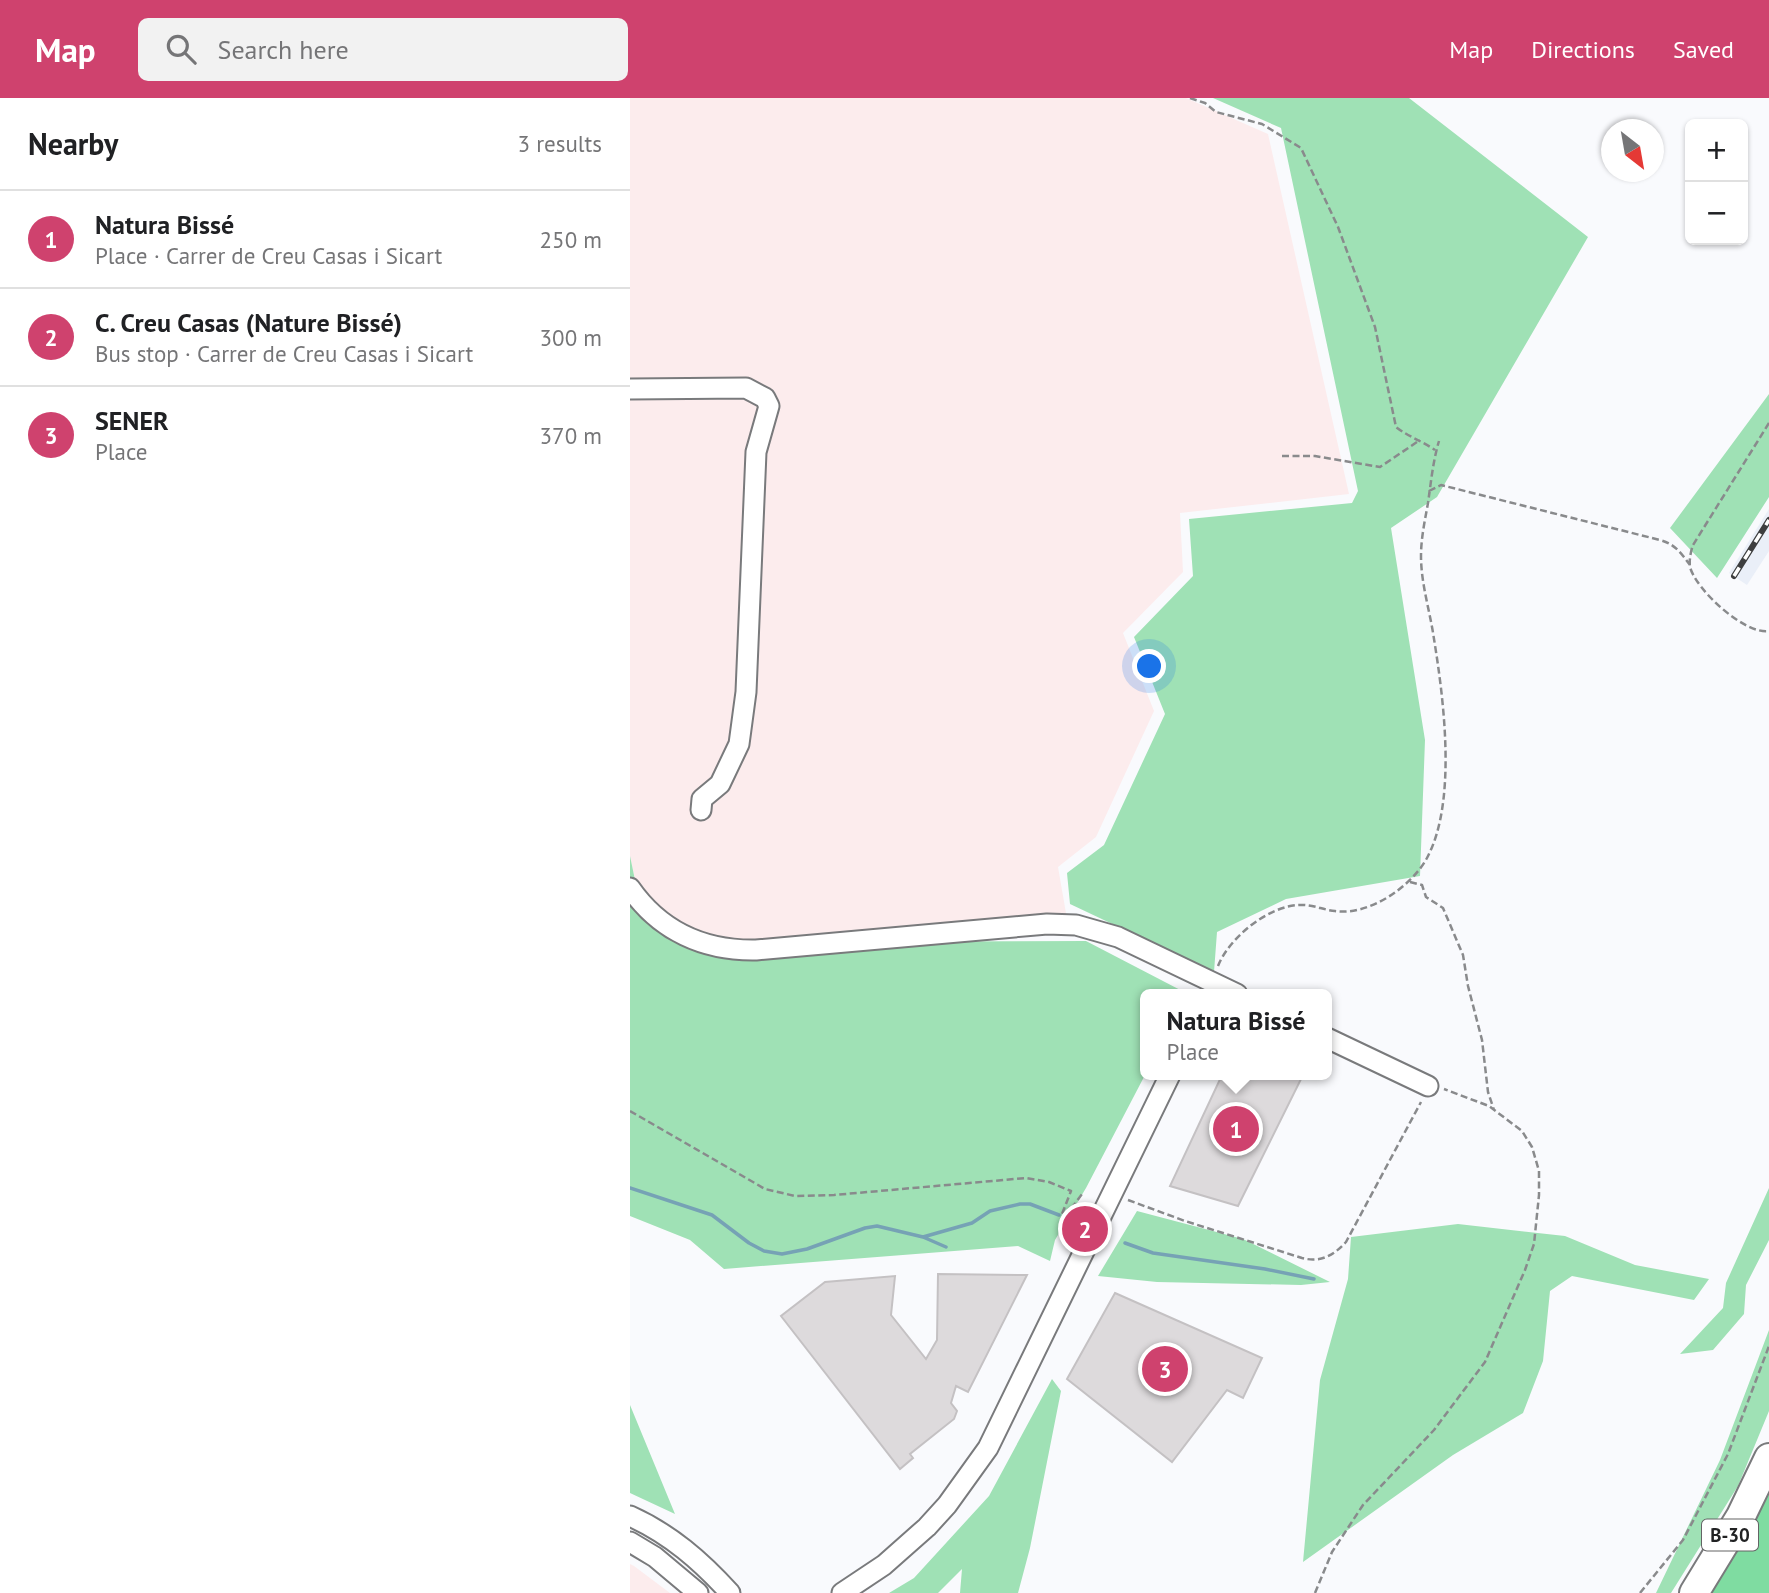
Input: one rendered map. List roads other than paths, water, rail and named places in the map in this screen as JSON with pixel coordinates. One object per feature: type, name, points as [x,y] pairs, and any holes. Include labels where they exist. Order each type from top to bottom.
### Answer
[{"type":"highway","name":"B-30","points":[[1695,1593],[1741,1516],[1769,1458]]},
{"type":"street","points":[[630,389],[746,388],[765,398],[769,406],[756,452],[746,692],[739,744],[720,784],[702,799],[701,810]]},
{"type":"street","points":[[630,888],[647,910],[675,932],[725,949],[756,950],[1027,925],[1076,925],[1118,937],[1212,984]]},
{"type":"street","points":[[1332,1041],[1424,1094]]},
{"type":"street","points":[[842,1593],[884,1565],[928,1527],[988,1448],[1168,1080]]},
{"type":"street","points":[[630,1516],[668,1536],[691,1553],[730,1593]]},
{"type":"street","points":[[630,1542],[678,1574],[698,1593]]},
{"type":"waterway","points":[[630,1188],[712,1215],[749,1243],[764,1251],[782,1254],[807,1249],[877,1226],[923,1237],[972,1223],[990,1211],[1020,1204],[1030,1204],[1059,1215]]},
{"type":"waterway","points":[[923,1237],[946,1247]]},
{"type":"waterway","points":[[1125,1243],[1153,1253],[1314,1279]]},
{"type":"railway","points":[[1734,576],[1769,520]]},
{"type":"place","name":"Natura Bissé","points":[[1236,1129]]},
{"type":"place","name":"C. Creu Casas (Nature Bissé)","points":[[1085,1229]]},
{"type":"place","name":"SENER","points":[[1165,1369]]}]
